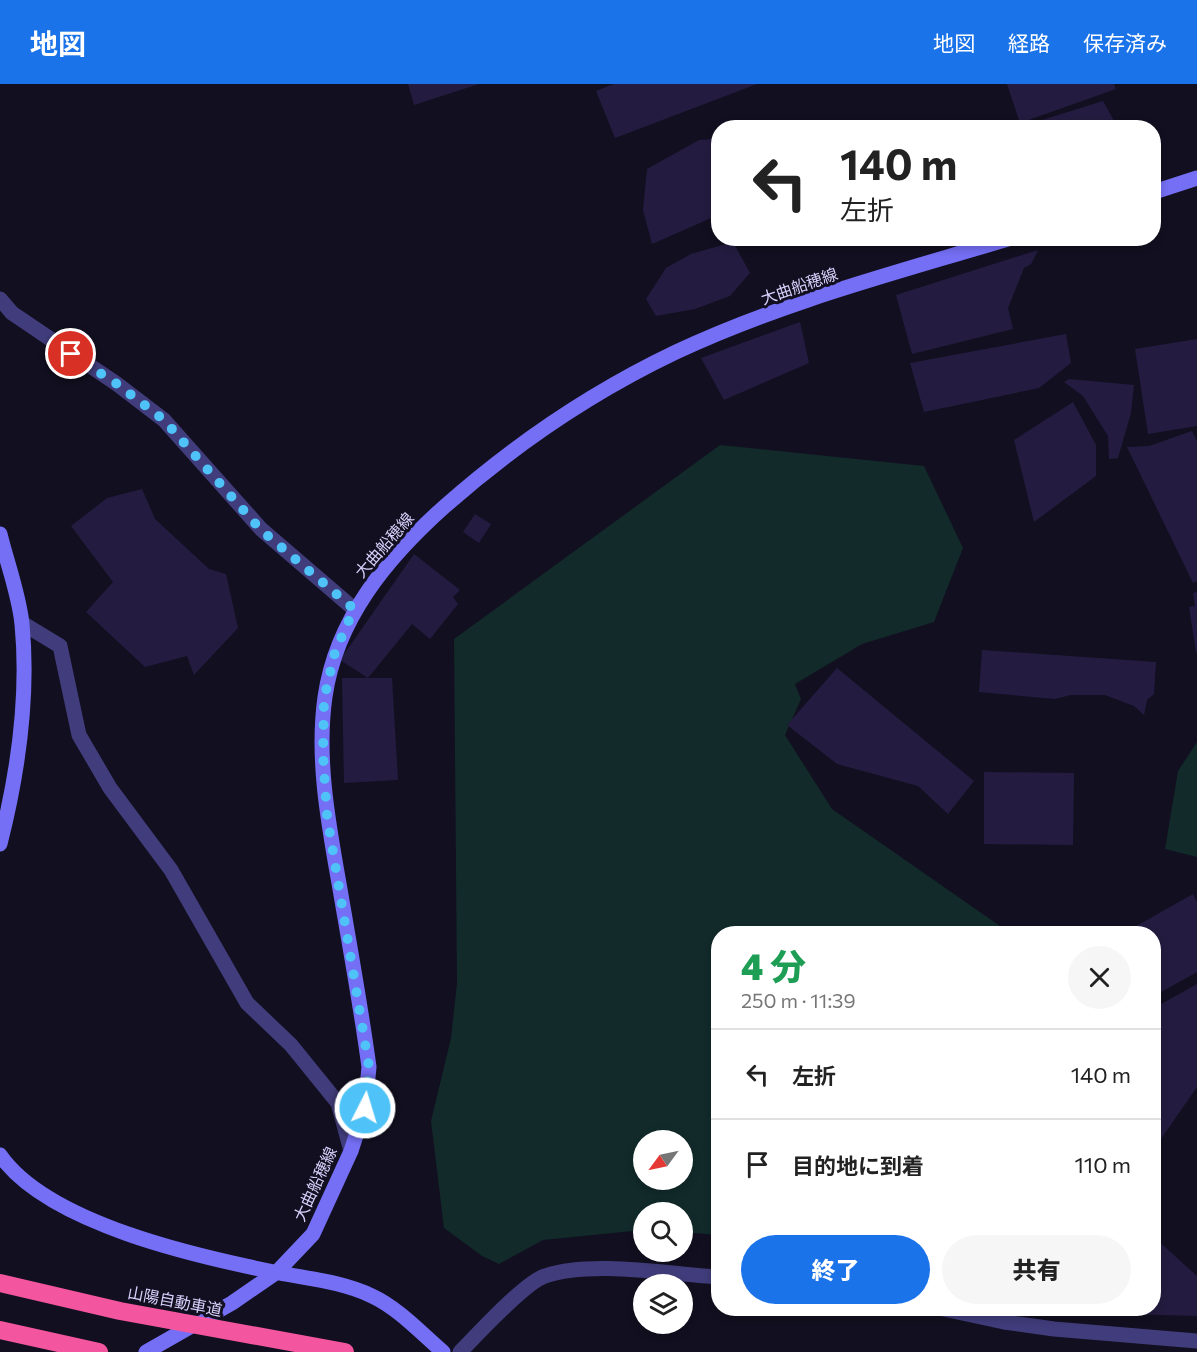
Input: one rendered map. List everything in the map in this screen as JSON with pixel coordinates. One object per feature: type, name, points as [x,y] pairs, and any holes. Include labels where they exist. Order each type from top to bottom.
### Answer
[{"type":"highway","name":"山陽自動車道","points":[[0,1283],[120,1311],[345,1352]]},
{"type":"highway","points":[[0,1330],[99,1352]]},
{"type":"main road","points":[[1161,190],[1197,178]]},
{"type":"main road","name":"大曲船穂線","points":[[146,1352],[232,1303],[277,1272],[313,1234],[351,1151],[365,1108],[369,1067],[327,816],[323,754],[324,699],[335,652],[354,609],[385,567],[422,527],[476,479],[602,391],[678,351],[759,319],[857,285],[985,246]]},
{"type":"main road","points":[[0,534],[22,623],[23,690],[19,757],[0,844]]},
{"type":"main road","points":[[0,1155],[9,1168],[48,1199],[104,1225],[186,1250],[277,1272],[333,1282],[373,1296],[443,1352]]},
{"type":"street","points":[[0,299],[12,313],[117,384],[164,420],[261,530],[354,609]]},
{"type":"street","points":[[22,623],[60,646],[79,735],[110,788],[171,870],[247,1003],[291,1045],[338,1103],[351,1151]]},
{"type":"street","points":[[460,1352],[511,1302],[543,1276],[591,1269],[711,1277]]},
{"type":"street","points":[[976,1316],[1044,1328],[1197,1341]]},
{"type":"green space","points":[[720,445],[924,466],[963,548],[934,622],[862,644],[795,684],[801,699],[785,735],[832,809],[1000,926],[711,926],[711,1234],[693,1233],[693,1202],[633,1202],[633,1231],[543,1240],[499,1264],[482,1256],[444,1228],[431,1121],[451,1038],[457,983],[454,639]]},
{"type":"green space","points":[[1197,742],[1197,857],[1165,849],[1178,771]]},
{"type":"building","points":[[408,84],[479,84],[414,105]]},
{"type":"building","points":[[614,84],[757,84],[615,138],[596,91]]},
{"type":"building","points":[[1007,84],[1114,84],[1116,89],[1028,120],[1019,120]]},
{"type":"building","points":[[1103,101],[1114,120],[1042,120]]},
{"type":"building","points":[[711,139],[711,218],[652,244],[643,210],[647,169],[699,140]]},
{"type":"building","points":[[719,246],[735,246],[750,273],[730,296],[695,309],[656,316],[646,299],[666,268],[691,254]]},
{"type":"building","points":[[1038,250],[1031,264],[1024,268],[1008,308],[1013,329],[912,354],[896,295]]},
{"type":"building","points":[[800,322],[809,363],[724,400],[701,358]]},
{"type":"building","points":[[1066,334],[1071,363],[1039,388],[924,412],[910,363]]},
{"type":"building","points":[[1197,339],[1197,426],[1148,434],[1135,349]]},
{"type":"building","points":[[1069,379],[1134,385],[1131,413],[1118,458],[1109,459],[1108,436],[1083,396],[1064,382]]},
{"type":"building","points":[[1073,402],[1096,445],[1096,476],[1034,522],[1014,440]]},
{"type":"building","points":[[1192,431],[1197,441],[1197,581],[1193,583],[1127,447],[1149,446]]},
{"type":"building","points":[[142,489],[155,519],[209,569],[226,574],[238,628],[194,675],[187,656],[145,667],[86,612],[113,582],[71,526],[107,498]]},
{"type":"building","points":[[475,514],[491,524],[479,543],[463,532]]},
{"type":"building","points":[[414,554],[460,590],[453,597],[458,604],[430,639],[412,624],[368,678],[340,660]]},
{"type":"building","points":[[1197,592],[1196,652],[1189,607],[1195,606],[1193,593]]},
{"type":"building","points":[[982,650],[1156,662],[1154,694],[1147,700],[1144,715],[1134,706],[1105,695],[1071,695],[1055,699],[979,692]]},
{"type":"building","points":[[837,668],[974,781],[948,814],[918,786],[837,764],[787,725]]},
{"type":"building","points":[[342,678],[392,678],[398,780],[344,783]]},
{"type":"building","points":[[984,772],[1074,773],[1073,845],[984,844]]},
{"type":"building","points":[[1193,894],[1197,902],[1197,972],[1161,992],[1161,926],[1136,926]]},
{"type":"building","points":[[1197,984],[1197,1087],[1161,1139],[1161,1004]]},
{"type":"building","points":[[1161,1243],[1197,1276],[1197,1316],[1161,1315]]},
{"type":"route","points":[[71,354],[117,384],[164,420],[261,530],[354,609],[335,652],[324,699],[323,754],[327,816],[369,1067],[365,1108]]}]
